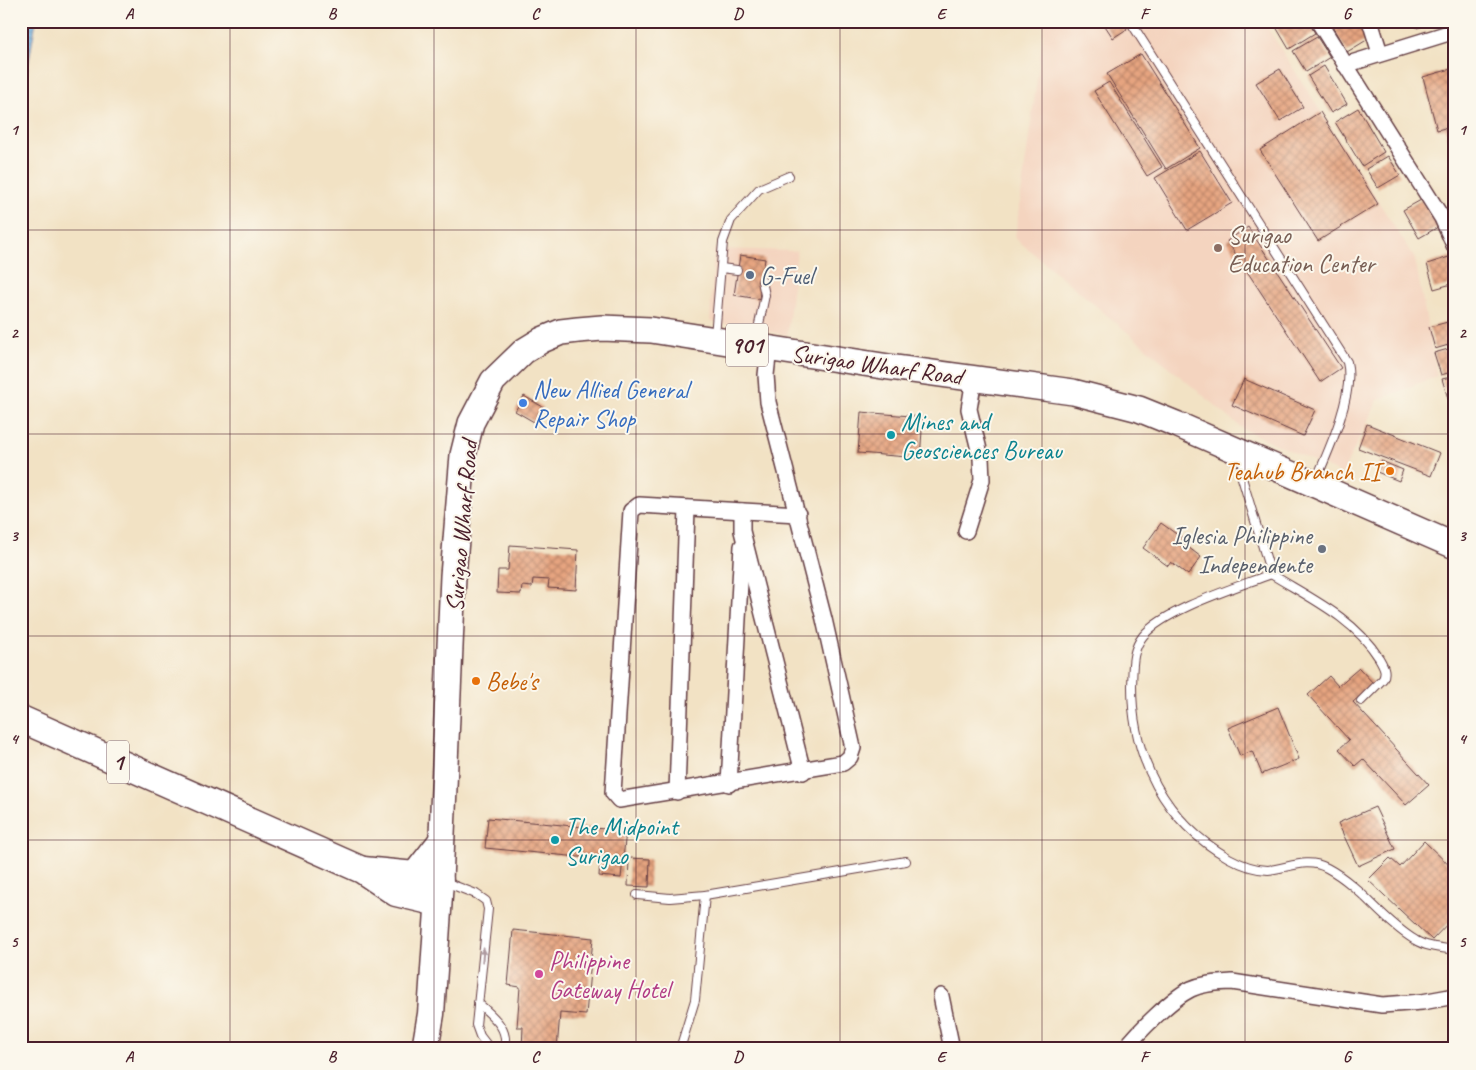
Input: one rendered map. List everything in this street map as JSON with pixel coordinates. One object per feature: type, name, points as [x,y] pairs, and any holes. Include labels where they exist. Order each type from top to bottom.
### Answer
[{"type":"highway","name":"1","points":[[21,719],[362,870],[389,889],[413,887],[439,892]]},
{"type":"highway","points":[[435,940],[413,887],[440,842]]},
{"type":"highway","points":[[425,1049],[430,1014],[439,892]]},
{"type":"main road","name":"Surigao Wharf Road","points":[[439,892],[459,492],[463,455],[471,423],[493,381],[513,360],[542,340],[561,332],[627,328],[974,379],[1065,390],[1107,400],[1167,420],[1455,546]]},
{"type":"street","points":[[1318,21],[1442,218],[1455,247]]},
{"type":"street","points":[[1370,21],[1380,53]]},
{"type":"street","points":[[1345,65],[1455,31],[1452,21]]},
{"type":"street","points":[[762,347],[768,402],[798,514],[853,748],[850,757],[843,764],[622,801],[616,798],[613,792],[630,514],[633,508],[639,505],[798,514]]},
{"type":"street","points":[[966,531],[982,480],[981,458],[969,408],[974,379]]},
{"type":"street","points":[[678,792],[687,509]]},
{"type":"street","points":[[729,784],[742,511]]},
{"type":"street","points":[[742,531],[803,772]]},
{"type":"street","points":[[1125,1049],[1178,998],[1190,990],[1208,983],[1232,982],[1382,1005],[1422,1002],[1455,996]]},
{"type":"street","points":[[941,996],[952,1049]]},
{"type":"lane","points":[[1130,21],[1347,362],[1350,374],[1349,387],[1328,452],[1314,484]]},
{"type":"lane","points":[[715,340],[723,242],[732,220],[759,189],[789,176]]},
{"type":"lane","points":[[721,268],[737,270]]},
{"type":"lane","points":[[762,281],[765,295],[762,347]]},
{"type":"lane","points":[[1245,453],[1242,478],[1271,574],[1346,621],[1371,645],[1383,666],[1385,675],[1361,701]]},
{"type":"lane","points":[[1271,574],[1174,614],[1149,631],[1136,647],[1133,660],[1134,719],[1138,744],[1155,787],[1181,821],[1207,844],[1229,858],[1249,867],[1268,870],[1291,864],[1308,863],[1326,867],[1355,887],[1416,941],[1455,950]]},
{"type":"lane","points":[[637,895],[670,898],[706,895],[906,861]]},
{"type":"lane","points":[[439,892],[476,894],[486,901],[488,909],[477,1030],[490,1049]]},
{"type":"lane","points":[[680,1049],[695,1000],[706,895]]},
{"type":"lane","points":[[478,1003],[503,1028],[506,1034],[504,1049]]},
{"type":"shaded area","name":"Surigao Education Center","points":[[1045,21],[1263,21],[1415,259],[1437,376],[1378,400],[1342,474],[1243,429],[1015,238]]},
{"type":"shaded area","points":[[714,249],[797,251],[787,335],[710,321]]},
{"type":"water","points":[[21,21],[36,21],[21,107]]},
{"type":"building","points":[[1102,21],[1122,21],[1127,29],[1113,38]]},
{"type":"building","points":[[1286,21],[1308,21],[1315,33],[1289,49],[1276,27]]},
{"type":"building","points":[[1329,21],[1360,21],[1370,38],[1347,52]]},
{"type":"building","points":[[1415,21],[1429,21],[1430,24],[1417,28]]},
{"type":"building","points":[[1317,37],[1330,57],[1306,72],[1293,51]]},
{"type":"building","points":[[1141,54],[1200,148],[1166,169],[1107,74]]},
{"type":"building","points":[[1324,66],[1347,104],[1331,113],[1308,76]]},
{"type":"building","points":[[1280,69],[1303,107],[1280,121],[1256,83]]},
{"type":"building","points":[[1451,69],[1455,82],[1454,159],[1445,128],[1437,130],[1423,77]]},
{"type":"building","points":[[1109,82],[1162,167],[1147,176],[1094,91]]},
{"type":"building","points":[[1358,108],[1384,152],[1362,166],[1335,122]]},
{"type":"building","points":[[1320,112],[1378,204],[1318,241],[1260,150]]},
{"type":"building","points":[[1200,151],[1232,203],[1187,230],[1155,178]]},
{"type":"building","points":[[1388,156],[1400,175],[1378,188],[1366,169]]},
{"type":"building","points":[[1421,200],[1438,227],[1419,238],[1403,210]]},
{"type":"building","points":[[1248,227],[1341,368],[1320,382],[1227,241]]},
{"type":"building","name":"G-Fuel","points":[[740,255],[765,259],[759,299],[734,295]]},
{"type":"building","points":[[1455,255],[1455,283],[1434,289],[1427,264]]},
{"type":"building","points":[[1455,320],[1455,343],[1435,349],[1429,327]]},
{"type":"building","points":[[1455,347],[1455,371],[1441,375],[1434,353]]},
{"type":"building","points":[[1455,376],[1455,418],[1454,418],[1442,379]]},
{"type":"building","points":[[1244,379],[1315,410],[1303,436],[1232,405]]},
{"type":"building","points":[[524,396],[543,407],[534,422],[515,411]]},
{"type":"building","name":"Mines and Geosciences Bureau","points":[[861,412],[923,417],[920,458],[858,453]]},
{"type":"building","points":[[1367,424],[1440,453],[1431,476],[1358,448]]},
{"type":"building","name":"Teahub Branch II","points":[[1381,461],[1403,470],[1399,481],[1377,472]]},
{"type":"building","points":[[1161,523],[1186,541],[1184,544],[1201,557],[1188,575],[1171,562],[1168,566],[1143,548]]},
{"type":"building","points":[[510,545],[578,550],[576,590],[548,588],[549,580],[533,579],[532,587],[522,586],[521,594],[497,593],[498,570],[508,570]]},
{"type":"building","points":[[1359,668],[1374,684],[1353,702],[1429,785],[1406,805],[1363,759],[1355,766],[1339,749],[1349,740],[1308,695],[1329,676],[1338,686]]},
{"type":"building","points":[[1278,707],[1299,759],[1262,774],[1252,751],[1240,756],[1228,728]]},
{"type":"building","points":[[1375,807],[1395,849],[1358,866],[1338,823]]},
{"type":"building","name":"The Midpoint Surigao","points":[[488,818],[626,831],[621,878],[599,876],[600,859],[485,848]]},
{"type":"building","points":[[1424,841],[1455,871],[1455,912],[1451,916],[1453,918],[1432,940],[1368,880],[1390,858],[1400,867]]},
{"type":"building","points":[[629,858],[650,859],[649,887],[628,886]]},
{"type":"building","points":[[513,930],[593,938],[586,1015],[560,1013],[557,1049],[522,1049],[523,1027],[517,1027],[520,987],[508,985]]},
{"type":"place","name":"Surigao Education Center","points":[[1218,248]]},
{"type":"place","name":"G-Fuel","points":[[750,275]]},
{"type":"place","name":"New Allied General Repair Shop","points":[[523,403]]},
{"type":"place","name":"Mines and Geosciences Bureau","points":[[891,435]]},
{"type":"place","name":"Teahub Branch II","points":[[1390,471]]},
{"type":"place","name":"Iglesia Philippine Independente","points":[[1322,549]]},
{"type":"place","name":"Bebe's","points":[[476,681]]},
{"type":"place","name":"The Midpoint Surigao","points":[[555,840]]},
{"type":"place","name":"Philippine Gateway Hotel","points":[[539,974]]}]
